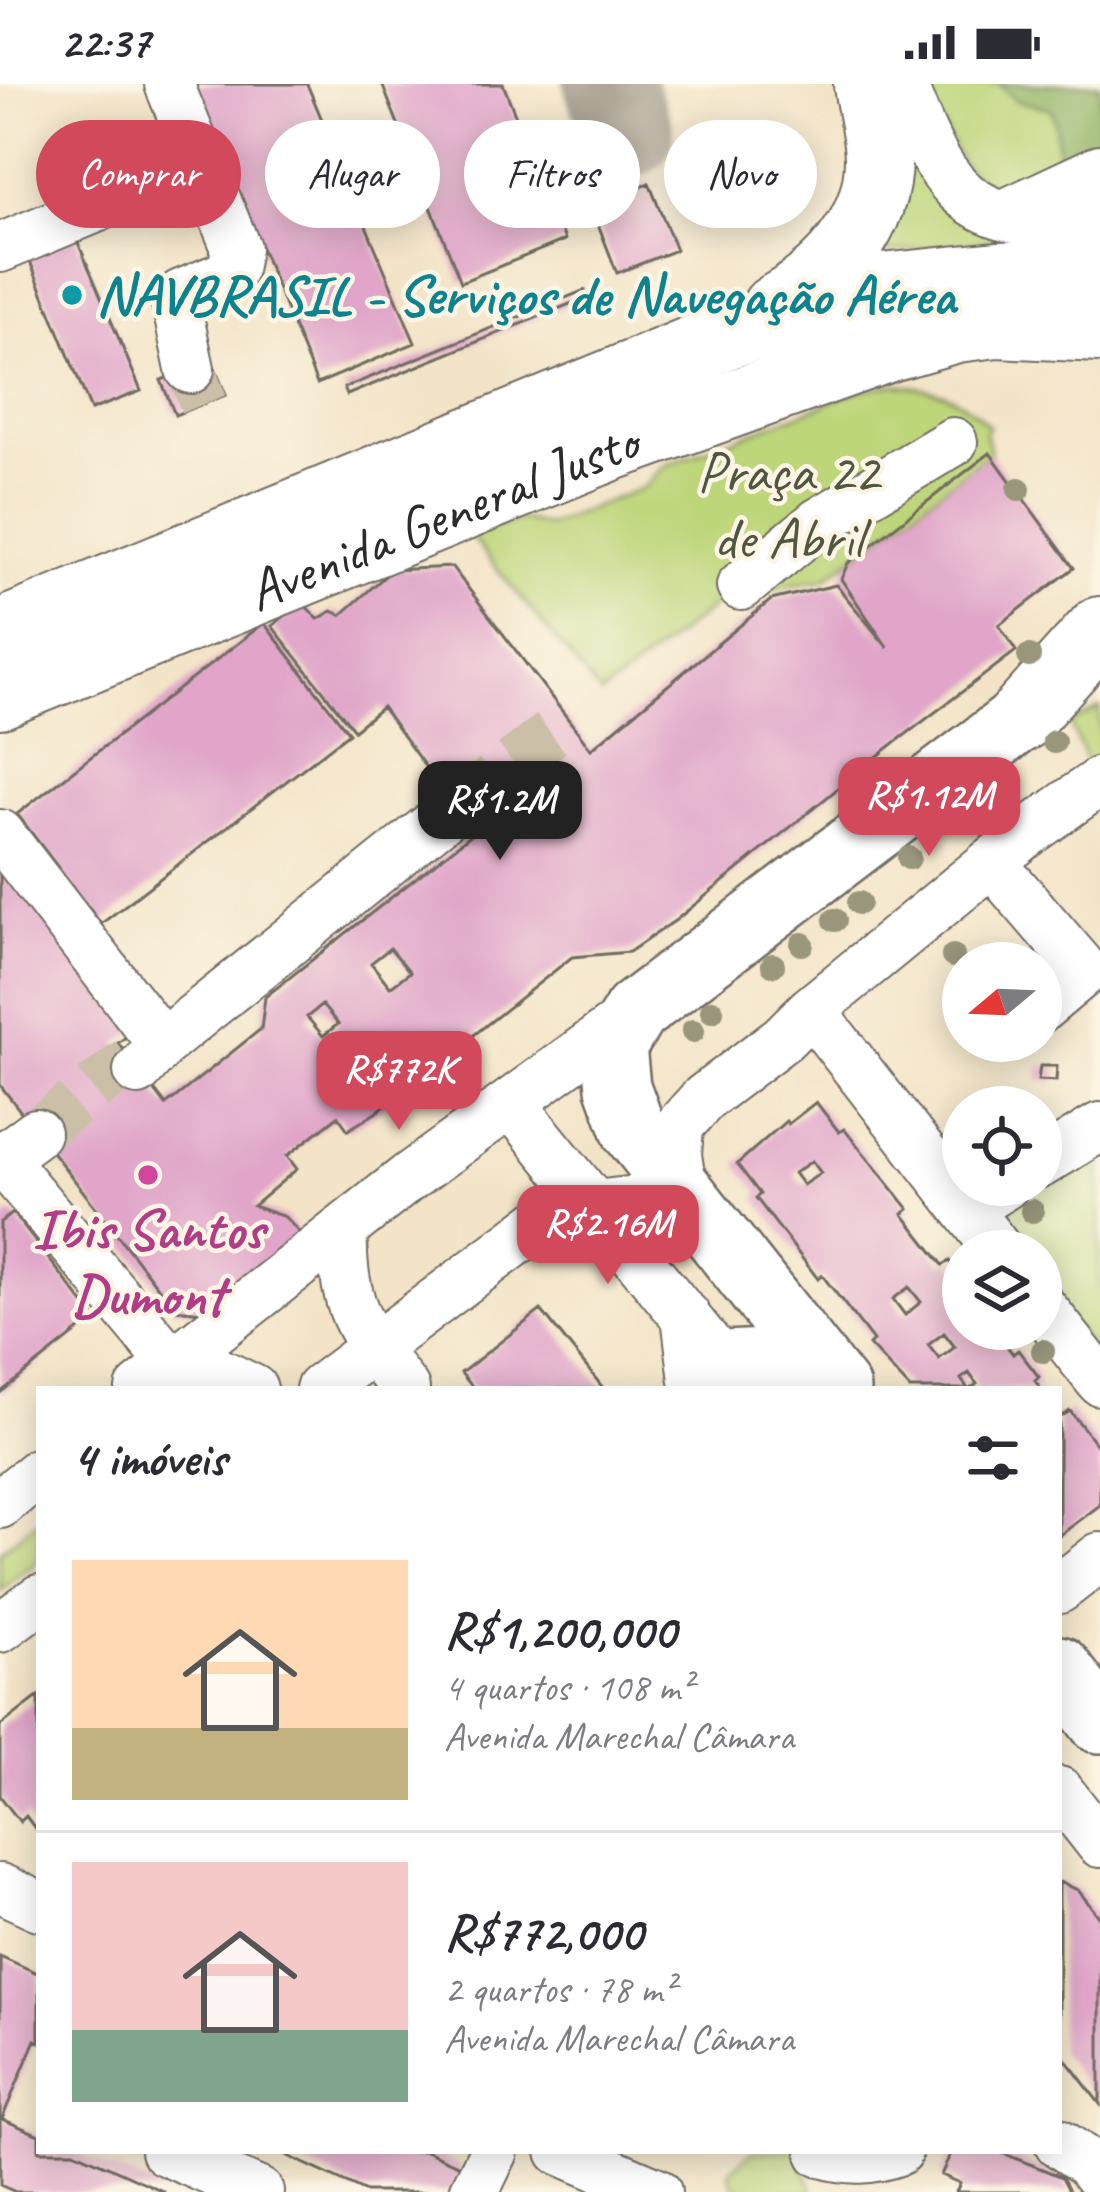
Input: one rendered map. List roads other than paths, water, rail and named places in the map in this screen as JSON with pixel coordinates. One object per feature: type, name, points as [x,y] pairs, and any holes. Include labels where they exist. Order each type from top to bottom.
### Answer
[{"type":"highway","points":[[728,335],[806,291],[859,230],[874,195],[878,160],[868,84]]},
{"type":"highway","name":"Avenida General Justo","points":[[0,633],[728,335],[882,287],[998,275],[1100,273]]},
{"type":"highway","name":"Avenida General Justo","points":[[0,695],[609,448],[889,348],[956,329],[997,324],[1086,336]]},
{"type":"highway","points":[[1020,719],[1100,630]]},
{"type":"highway","points":[[1020,719],[1100,681]]},
{"type":"main road","points":[[826,1374],[634,1131],[619,1087],[614,1047],[635,1012],[1020,719]]},
{"type":"main road","points":[[712,1364],[826,1374]]},
{"type":"main road","points":[[1062,1672],[1100,1721]]},
{"type":"street","points":[[169,84],[184,120]]},
{"type":"street","points":[[902,84],[925,141],[959,190],[980,205],[1004,214],[1063,223],[1100,218]]},
{"type":"street","points":[[1004,214],[1100,169]]},
{"type":"street","points":[[0,248],[48,228]]},
{"type":"street","points":[[190,369],[176,303],[182,294],[226,275],[236,259],[229,228]]},
{"type":"street","points":[[741,586],[819,522],[953,442]]},
{"type":"street","points":[[818,1020],[1022,837],[1100,781]]},
{"type":"street","points":[[0,834],[144,1058],[456,806]]},
{"type":"street","points":[[324,1386],[543,1221],[596,1205],[683,1194],[677,1155],[679,1126],[704,1098],[1100,819]]},
{"type":"street","points":[[1011,885],[1093,966],[1062,991]]},
{"type":"street","points":[[156,1376],[635,1012]]},
{"type":"street","points":[[818,1020],[942,1151]]},
{"type":"street","points":[[511,1103],[596,1205],[712,1364]]},
{"type":"street","points":[[1062,1150],[1100,1127]]},
{"type":"street","points":[[15,1157],[156,1376]]},
{"type":"street","points":[[343,1231],[341,1275],[352,1310],[373,1349],[403,1386]]},
{"type":"street","points":[[1062,1333],[1100,1382]]},
{"type":"street","points":[[156,1376],[214,1370],[247,1386]]},
{"type":"street","points":[[0,1504],[36,1474]]},
{"type":"street","points":[[1062,1587],[1100,1557]]},
{"type":"street","points":[[0,1628],[36,1601]]},
{"type":"street","points":[[0,1888],[36,1905]]},
{"type":"street","points":[[1062,2145],[1088,2162],[1100,2178]]},
{"type":"street","points":[[172,2154],[260,2192]]},
{"type":"street","points":[[475,2192],[493,2154]]},
{"type":"street","points":[[568,2154],[657,2192]]},
{"type":"street","points":[[824,2165],[893,2154]]},
{"type":"street","points":[[887,2192],[901,2154]]},
{"type":"tunnel","points":[[190,369],[204,404]]},
{"type":"tunnel","points":[[456,807],[570,719]]},
{"type":"tunnel","points":[[36,1133],[130,1060]]},
{"type":"place","name":"NAVBRASIL - Serviços de Navegação Aérea","points":[[72,295]]},
{"type":"place","name":"Ibis Santos Dumont","points":[[148,1175]]},
{"type":"park label","name":"Praça 22 de Abril","points":[[788,505]]}]
